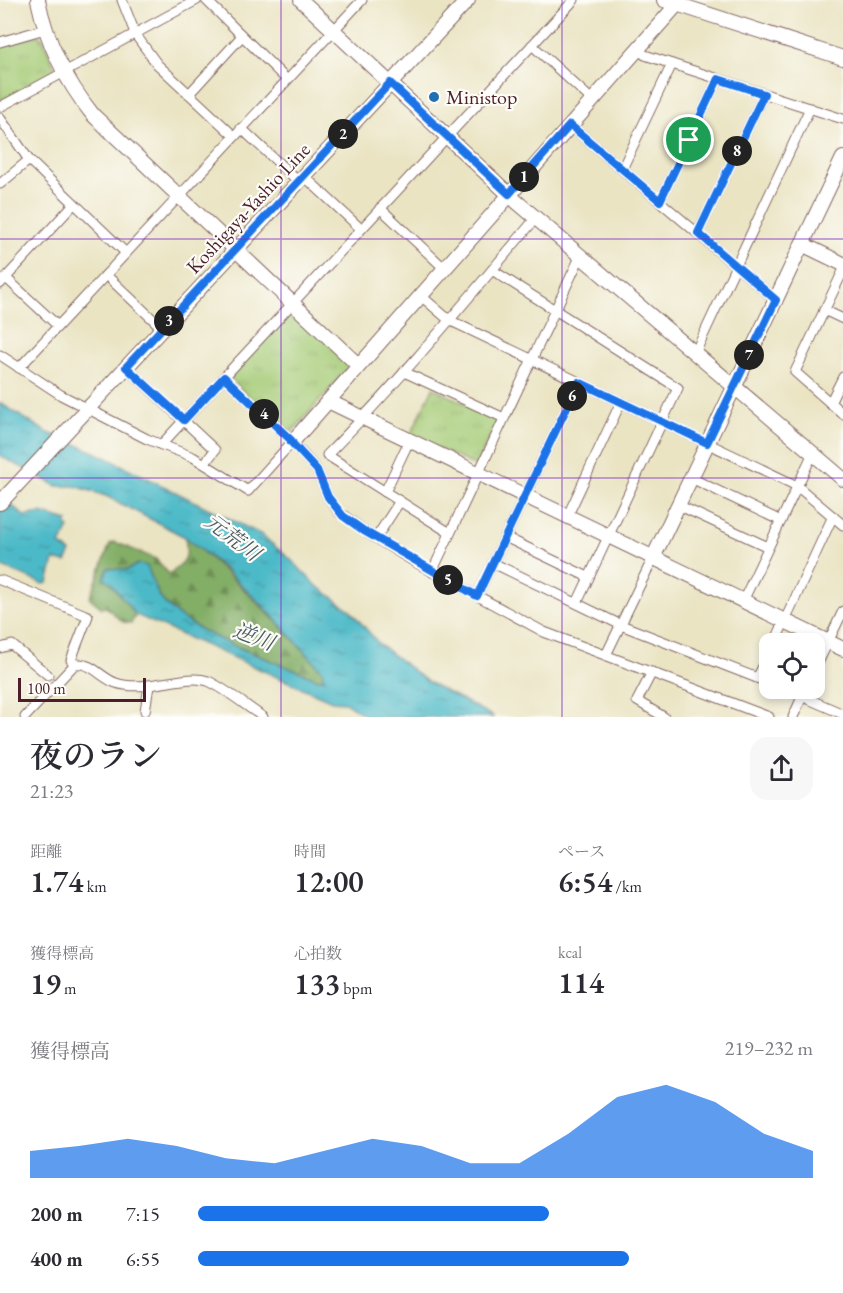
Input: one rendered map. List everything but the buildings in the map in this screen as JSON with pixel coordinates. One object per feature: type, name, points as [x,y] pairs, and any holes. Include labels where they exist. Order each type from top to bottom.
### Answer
[{"type":"street","points":[[38,0],[54,55],[63,73],[93,116],[358,365]]},
{"type":"street","points":[[122,0],[135,34],[158,64],[234,136]]},
{"type":"street","points":[[0,107],[197,0]]},
{"type":"street","points":[[206,0],[288,80]]},
{"type":"street","points":[[301,0],[536,218],[843,479]]},
{"type":"street","points":[[19,368],[362,0]]},
{"type":"street","name":"Koshigaya-Yashio Line","points":[[0,503],[468,0]]},
{"type":"street","points":[[160,445],[574,0]]},
{"type":"street","points":[[0,355],[84,413],[204,463],[248,490],[637,49],[674,1],[843,58]]},
{"type":"street","points":[[0,42],[45,29]]},
{"type":"street","points":[[189,94],[242,36]]},
{"type":"street","points":[[532,45],[592,100]]},
{"type":"street","points":[[637,49],[645,55],[843,119]]},
{"type":"street","points":[[622,169],[672,64]]},
{"type":"street","points":[[660,201],[718,79]]},
{"type":"street","points":[[698,233],[764,94]]},
{"type":"street","points":[[695,353],[810,108]]},
{"type":"street","points":[[0,118],[29,160],[73,205],[126,253]]},
{"type":"street","points":[[570,125],[776,300]]},
{"type":"street","points":[[242,128],[361,229]]},
{"type":"street","points":[[0,184],[29,160]]},
{"type":"street","points":[[606,655],[841,167]]},
{"type":"street","points":[[58,326],[3,281],[73,205]]},
{"type":"street","points":[[380,208],[444,268]]},
{"type":"street","points":[[450,533],[327,455],[363,419],[536,218]]},
{"type":"street","points":[[802,244],[843,264]]},
{"type":"street","points":[[432,572],[581,255]]},
{"type":"street","points":[[492,270],[678,388],[577,603]]},
{"type":"street","points":[[843,271],[795,372],[843,414]]},
{"type":"street","points":[[106,275],[162,328]]},
{"type":"street","points":[[420,295],[448,320],[797,486],[843,525]]},
{"type":"street","points":[[824,310],[843,319]]},
{"type":"street","points":[[126,367],[215,450],[204,463]]},
{"type":"street","points":[[404,372],[504,418]]},
{"type":"street","points":[[224,377],[292,441],[317,470],[334,507],[343,516],[376,538],[432,572],[544,632],[769,717]]},
{"type":"street","points":[[830,403],[842,380]]},
{"type":"street","points":[[477,596],[579,382]]},
{"type":"street","points":[[328,401],[843,649]]},
{"type":"street","points":[[567,517],[621,402]]},
{"type":"street","points":[[385,492],[409,441]]},
{"type":"street","points":[[743,601],[813,453]]},
{"type":"street","points":[[691,478],[781,521]]},
{"type":"street","points":[[376,538],[400,501]]},
{"type":"street","points":[[678,505],[768,547]]},
{"type":"street","points":[[780,633],[832,516]]},
{"type":"street","points":[[505,537],[588,577]]},
{"type":"street","points":[[493,563],[621,625],[757,678],[759,674]]},
{"type":"street","points":[[0,580],[88,616],[72,660],[75,664]]},
{"type":"street","points":[[825,648],[843,611]]},
{"type":"street","points":[[0,648],[12,645],[48,675]]},
{"type":"street","points":[[28,715],[75,664],[86,664],[114,683],[131,686],[194,680],[208,681],[263,717]]},
{"type":"street","points":[[652,672],[637,701],[664,717]]},
{"type":"street","points":[[145,711],[149,686]]},
{"type":"street","points":[[792,717],[801,699]]},
{"type":"street","points":[[816,699],[843,714]]},
{"type":"street","points":[[136,717],[137,714],[145,711]]},
{"type":"street","points":[[145,711],[155,717]]},
{"type":"green space","points":[[38,35],[43,39],[55,68],[53,74],[0,102],[0,46]]},
{"type":"green space","points":[[289,311],[295,311],[349,361],[349,367],[293,431],[287,432],[230,379],[230,374]]},
{"type":"green space","points":[[433,388],[495,418],[497,422],[476,466],[410,436]]},
{"type":"green space","points":[[185,537],[222,568],[273,618],[322,670],[324,679],[318,679],[234,646],[192,625],[162,600],[147,566],[128,570],[108,568],[105,578],[136,615],[131,623],[123,622],[106,607],[102,608],[90,598],[110,544],[115,542],[156,559],[169,574],[185,559],[187,551]]},
{"type":"water","name":"元荒川","points":[[0,403],[46,432],[97,453],[260,534],[316,585],[350,610],[379,644],[428,682],[494,717],[367,717],[345,702],[332,701],[136,615],[110,582],[104,578],[108,568],[128,570],[138,564],[147,566],[162,600],[192,625],[234,646],[318,679],[324,679],[322,670],[268,611],[226,570],[185,537],[106,496],[75,486],[57,486],[2,457],[0,455]]},
{"type":"water","points":[[0,494],[24,516],[41,513],[68,521],[66,526],[69,528],[60,545],[71,552],[66,562],[54,560],[48,583],[43,584],[0,566]]},
{"type":"place","name":"Ministop","points":[[434,97]]},
{"type":"route","points":[[718,79],[764,94],[698,233],[776,300],[707,443],[579,382],[477,596],[364,531],[343,516],[328,497],[317,470],[310,461],[224,377],[184,420],[126,367],[390,83],[509,194],[570,125],[660,201],[689,140],[718,79]]},
{"type":"water label","name":"逆川","points":[[254,636]]}]
